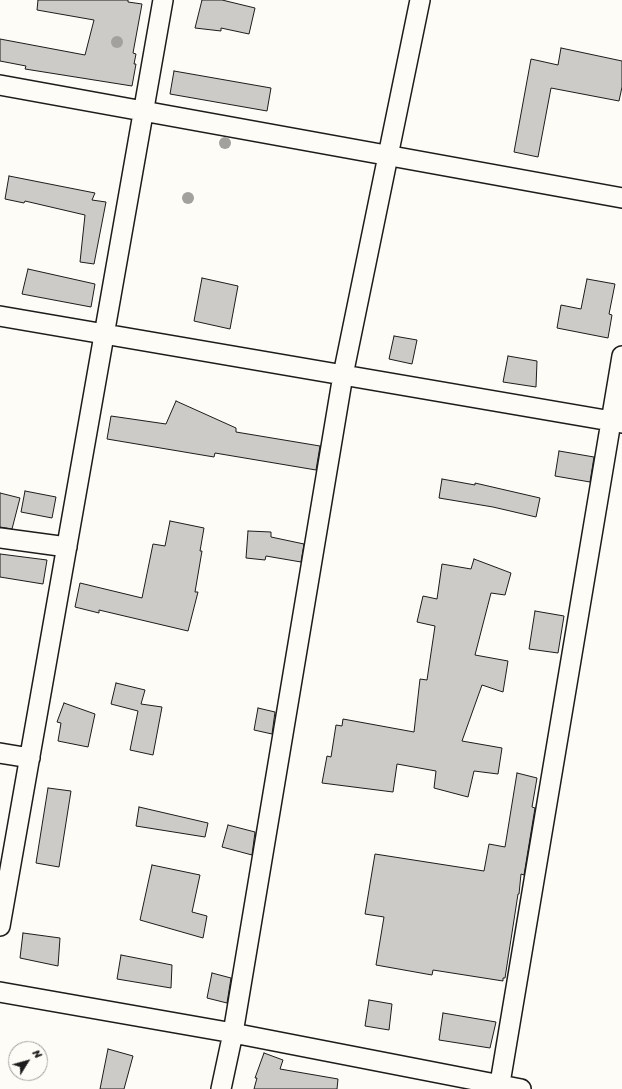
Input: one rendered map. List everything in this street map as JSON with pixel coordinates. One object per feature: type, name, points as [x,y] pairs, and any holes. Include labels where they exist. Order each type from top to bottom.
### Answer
[{"type":"street","points":[[0,926],[163,0]]},
{"type":"street","points":[[221,1089],[233,1033],[343,375],[420,0]]},
{"type":"street","points":[[0,85],[622,198]]},
{"type":"street","points":[[0,316],[616,422]]},
{"type":"street","points":[[499,1087],[616,422],[622,356]]},
{"type":"street","points":[[0,538],[67,547]]},
{"type":"street","points":[[0,753],[30,758]]},
{"type":"street","points":[[0,992],[233,1033],[499,1087],[521,1089]]},
{"type":"building","points":[[38,0],[128,0],[128,2],[142,4],[133,53],[136,54],[134,64],[136,64],[132,86],[25,69],[26,66],[0,61],[0,39],[85,55],[94,20],[37,10]]},
{"type":"building","points":[[202,0],[222,0],[255,8],[249,34],[221,28],[221,31],[195,28]]},
{"type":"building","points":[[561,48],[622,61],[622,87],[619,101],[551,88],[538,157],[514,152],[531,59],[558,65]]},
{"type":"building","points":[[174,71],[271,88],[267,111],[170,94]]},
{"type":"building","points":[[9,176],[95,193],[92,200],[106,202],[94,264],[80,262],[85,215],[25,201],[24,203],[5,199]]},
{"type":"building","points":[[28,269],[95,284],[91,307],[22,294]]},
{"type":"building","points":[[202,278],[238,286],[230,329],[194,321]]},
{"type":"building","points":[[587,279],[615,284],[609,314],[612,315],[608,338],[557,328],[561,305],[581,309]]},
{"type":"building","points":[[394,336],[417,340],[412,364],[389,359]]},
{"type":"building","points":[[508,356],[537,361],[536,387],[503,382]]},
{"type":"building","points":[[176,401],[236,428],[236,432],[320,446],[316,470],[215,453],[214,457],[107,439],[111,416],[166,424]]},
{"type":"building","points":[[559,451],[594,457],[590,482],[555,476]]},
{"type":"building","points":[[442,479],[475,485],[475,483],[540,498],[536,517],[493,507],[439,498]]},
{"type":"building","points":[[25,491],[56,497],[52,518],[21,512]]},
{"type":"building","points":[[0,493],[20,498],[12,529],[0,527]]},
{"type":"building","points":[[170,521],[204,528],[200,551],[202,551],[195,592],[198,592],[188,631],[99,610],[99,613],[75,607],[80,583],[142,598],[153,544],[165,546]]},
{"type":"building","points":[[248,531],[271,532],[271,537],[304,544],[301,562],[266,556],[265,560],[246,558]]},
{"type":"building","points":[[0,554],[47,560],[43,584],[0,577]]},
{"type":"building","points":[[474,559],[511,573],[505,595],[491,593],[475,655],[508,661],[503,692],[482,685],[462,741],[502,748],[498,774],[474,771],[468,797],[434,788],[436,771],[397,764],[393,792],[322,783],[327,756],[331,757],[336,725],[342,726],[343,719],[414,732],[420,679],[427,680],[435,626],[417,622],[423,596],[437,599],[442,564],[471,569]]},
{"type":"building","points":[[535,611],[564,616],[558,653],[529,649]]},
{"type":"building","points":[[116,683],[145,690],[141,704],[162,707],[153,755],[130,750],[138,711],[111,704]]},
{"type":"building","points":[[64,703],[95,714],[88,747],[58,741],[61,723],[57,722]]},
{"type":"building","points":[[258,708],[275,712],[272,734],[254,730]]},
{"type":"building","points":[[517,773],[537,778],[532,807],[535,808],[524,875],[521,874],[505,978],[503,978],[503,981],[433,970],[432,975],[376,965],[384,917],[365,914],[375,854],[484,871],[489,844],[505,847]]},
{"type":"building","points":[[48,788],[71,791],[59,867],[36,863]]},
{"type":"building","points":[[139,807],[208,823],[205,837],[136,826]]},
{"type":"building","points":[[228,825],[255,832],[252,855],[222,847]]},
{"type":"building","points":[[152,865],[200,875],[192,912],[207,916],[203,938],[140,920]]},
{"type":"building","points":[[23,933],[60,938],[58,966],[20,958]]},
{"type":"building","points":[[121,955],[172,965],[171,988],[117,979]]},
{"type":"building","points":[[212,973],[231,978],[227,1003],[207,998]]},
{"type":"building","points":[[369,1000],[392,1004],[389,1030],[365,1026]]},
{"type":"building","points":[[443,1013],[496,1022],[490,1048],[439,1040]]},
{"type":"building","points":[[108,1049],[133,1056],[124,1089],[100,1089]]},
{"type":"building","points":[[264,1053],[283,1060],[280,1069],[338,1079],[337,1089],[254,1089],[257,1078],[255,1078]]}]
